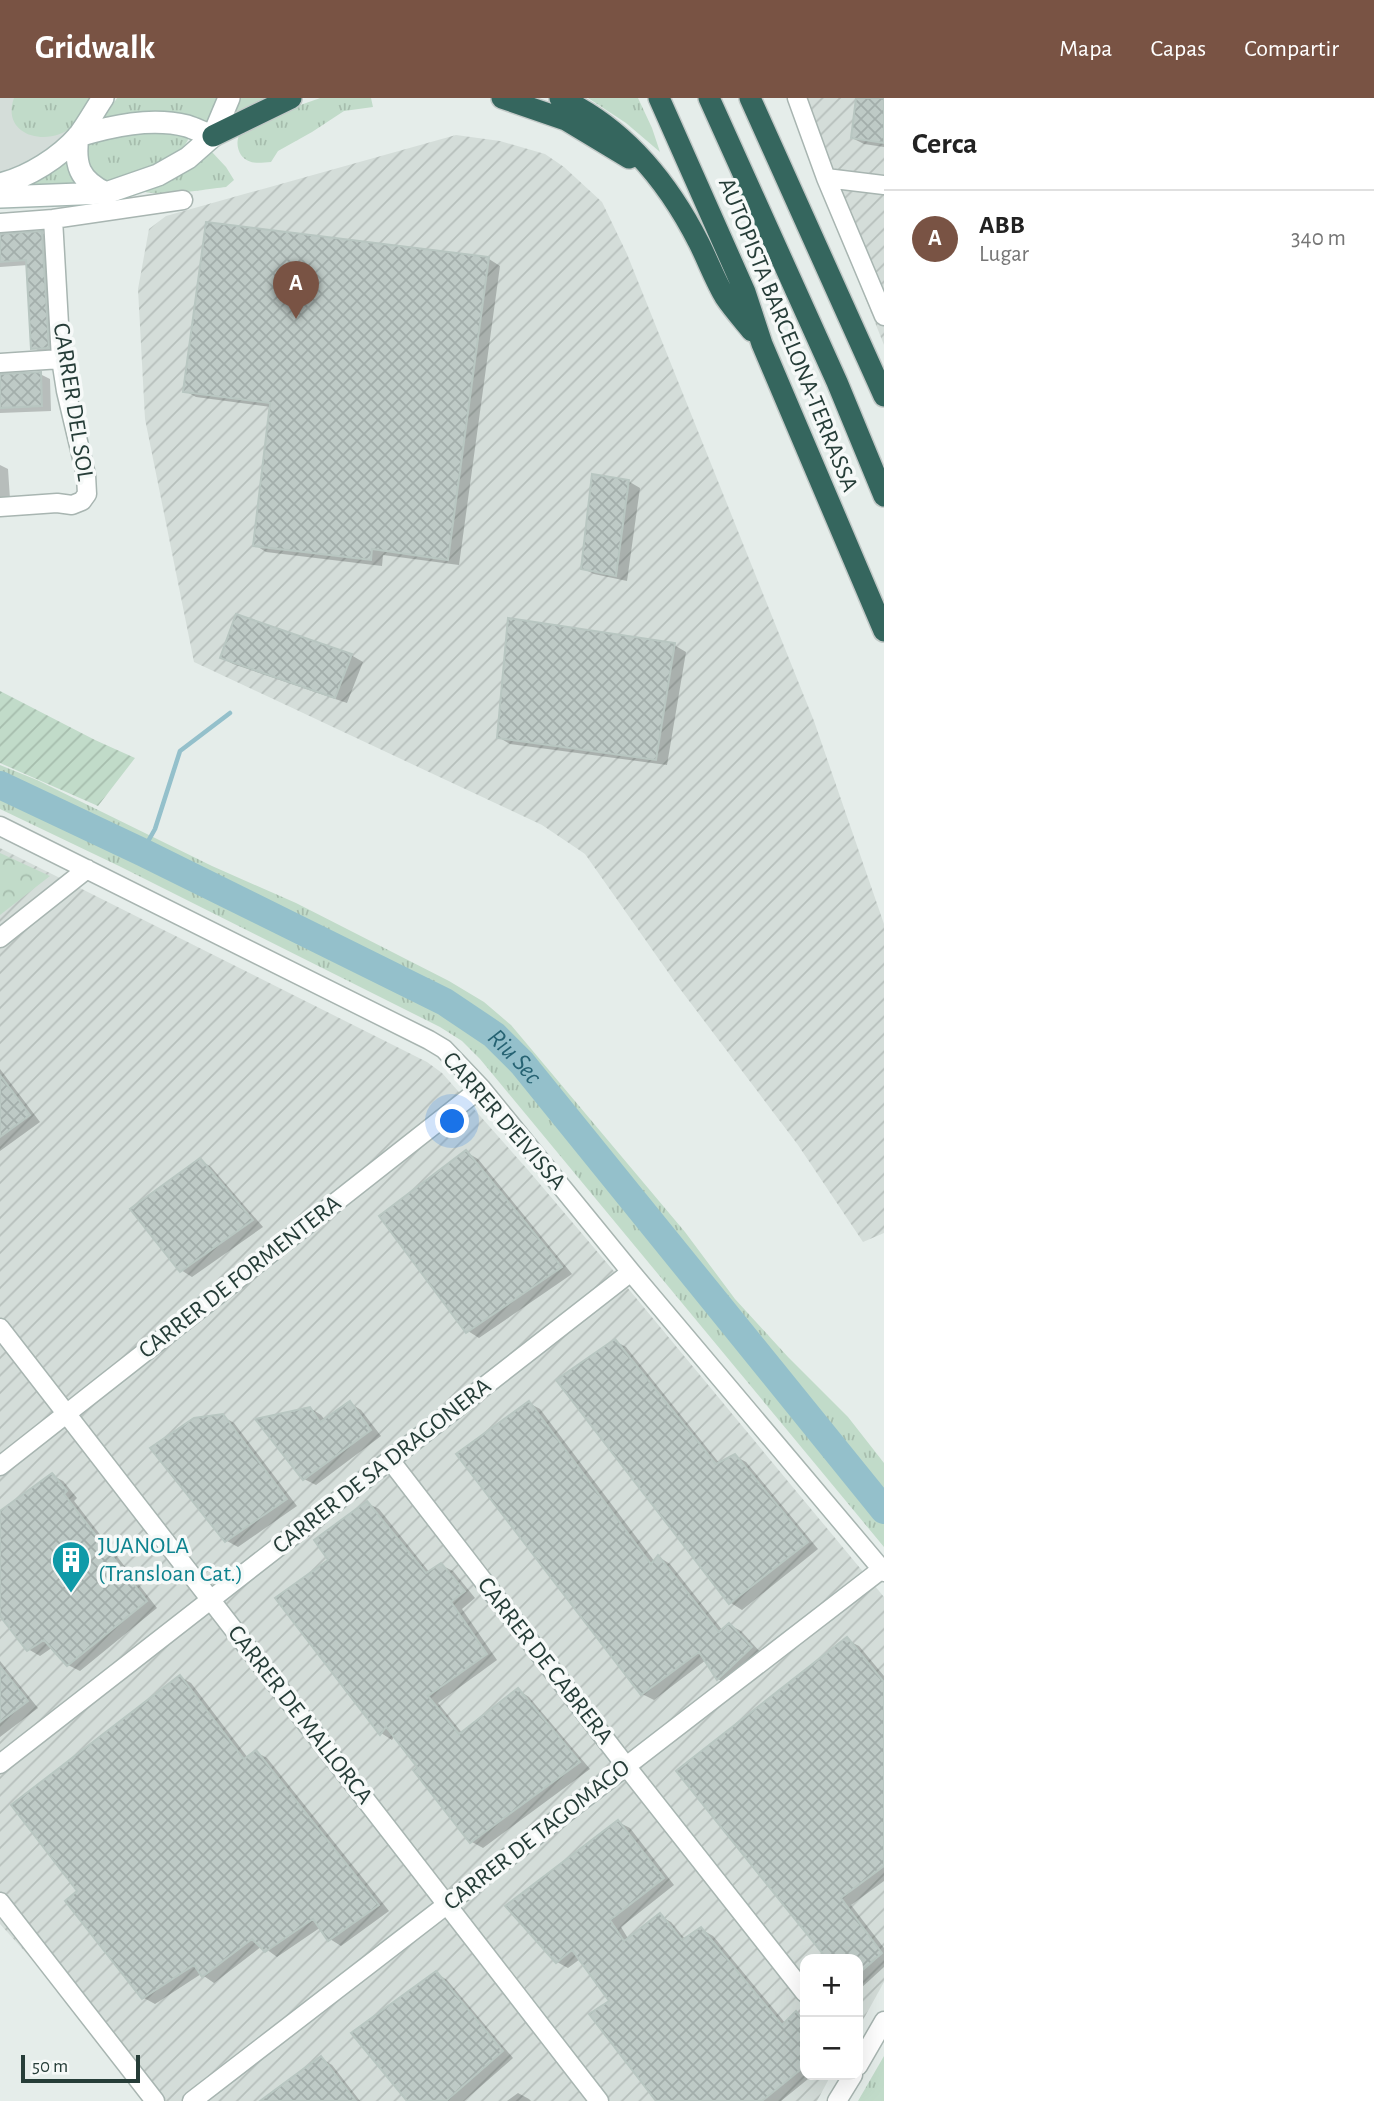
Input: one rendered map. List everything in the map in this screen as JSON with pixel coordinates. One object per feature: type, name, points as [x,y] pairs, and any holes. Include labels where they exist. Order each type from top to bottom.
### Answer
[{"type":"highway","points":[[213,136],[291,98]]},
{"type":"highway","points":[[502,98],[566,120],[629,158],[662,186]]},
{"type":"highway","points":[[560,98],[601,120],[643,159],[679,208],[699,242],[725,297],[762,344]]},
{"type":"highway","name":"AUTOPISTA BARCELONA-TERRASSA","points":[[659,98],[745,292],[762,344],[884,631]]},
{"type":"highway","name":"AUTOPISTA BARCELONA-TERRASSA","points":[[709,98],[837,382],[884,496]]},
{"type":"highway","points":[[750,98],[884,396]]},
{"type":"highway","points":[[867,360],[884,411]]},
{"type":"street","points":[[0,184],[29,173],[58,154],[78,136],[103,98]]},
{"type":"street","points":[[0,197],[106,193],[158,175],[188,158],[213,136],[229,98]]},
{"type":"street","points":[[797,98],[826,178],[884,316]]},
{"type":"street","points":[[78,136],[123,124],[161,123],[186,126],[213,136]]},
{"type":"street","points":[[78,136],[78,161],[86,181],[106,193]]},
{"type":"street","points":[[826,178],[884,186]]},
{"type":"street","points":[[0,223],[53,219],[183,200]]},
{"type":"street","name":"CARRER DEL SOL","points":[[0,507],[57,503],[72,505],[82,501],[87,494],[88,485],[61,359],[53,219]]},
{"type":"street","points":[[0,363],[61,359]]},
{"type":"street","name":"CARRER D'EIVISSA","points":[[0,826],[444,1049],[481,1088],[631,1272],[883,1570]]},
{"type":"street","points":[[0,937],[87,869]]},
{"type":"street","name":"CARRER DE FORMENTERA","points":[[0,1466],[481,1088]]},
{"type":"street","name":"CARRER DE SA DRAGONERA","points":[[0,1764],[631,1272]]},
{"type":"street","name":"CARRER DE MALLORCA","points":[[0,1328],[599,2101]]},
{"type":"street","name":"CARRER DE CABRERA","points":[[390,1460],[800,1987]]},
{"type":"street","name":"CARRER DE TAGOMAGO","points":[[192,2101],[883,1570]]},
{"type":"street","points":[[0,1902],[155,2101]]},
{"type":"street","points":[[863,2056],[884,2021]]},
{"type":"street","points":[[837,2101],[849,2080]]},
{"type":"shaded area","points":[[0,98],[94,98],[87,111],[63,138],[36,160],[0,178]]},
{"type":"shaded area","points":[[787,98],[884,98],[884,345],[835,222]]},
{"type":"shaded area","points":[[456,135],[500,141],[545,154],[564,167],[602,202],[627,254],[814,721],[884,924],[884,1233],[863,1242],[798,1145],[677,985],[585,854],[542,825],[194,662],[145,419],[138,289],[149,229],[166,216]]},
{"type":"shaded area","points":[[0,848],[427,1062],[442,1073],[612,1269],[884,1597],[884,1982],[863,2020],[863,1954],[800,1954],[800,2080],[828,2080],[817,2101],[160,2101],[0,1924]]},
{"type":"green space","points":[[14,98],[92,98],[73,126],[63,133],[40,137],[20,129],[14,122]]},
{"type":"green space","points":[[117,98],[220,98],[208,126],[107,120],[105,117]]},
{"type":"green space","points":[[240,98],[275,98],[229,122]]},
{"type":"green space","points":[[320,98],[371,98],[373,107],[344,111],[278,151],[271,162],[251,162],[241,155],[238,139],[246,129]]},
{"type":"green space","points":[[588,98],[638,98],[660,152],[626,123]]},
{"type":"green space","points":[[168,129],[189,137],[175,155],[149,171],[107,180],[97,177],[85,159],[87,145],[94,139]]},
{"type":"green space","points":[[211,151],[234,180],[226,187],[167,193],[138,189],[189,166]]},
{"type":"green space","points":[[67,156],[78,186],[4,189]]},
{"type":"green space","points":[[0,691],[135,758],[98,806],[0,763]]},
{"type":"green space","points":[[0,765],[296,903],[449,981],[484,1002],[511,1025],[685,1232],[735,1299],[848,1417],[884,1463],[884,1547],[480,1059],[462,1041],[440,1027],[0,809]]},
{"type":"green space","points":[[0,853],[50,876],[0,915]]},
{"type":"green space","points":[[884,2056],[884,2101],[858,2101]]},
{"type":"building","points":[[856,98],[884,98],[884,143],[851,138]]},
{"type":"building","points":[[206,222],[489,257],[448,560],[372,549],[371,560],[253,546],[270,403],[183,392]]},
{"type":"building","points":[[42,231],[49,348],[31,349],[26,260],[0,262],[0,234]]},
{"type":"building","points":[[41,372],[42,406],[0,408],[0,374]]},
{"type":"building","points":[[592,474],[629,480],[616,576],[581,569]]},
{"type":"building","points":[[236,614],[352,654],[335,698],[220,658]]},
{"type":"building","points":[[508,618],[675,643],[656,760],[497,738]]},
{"type":"building","points":[[0,1075],[30,1115],[0,1137]]},
{"type":"building","points":[[466,1150],[562,1267],[466,1333],[379,1216]]},
{"type":"building","points":[[200,1158],[253,1220],[180,1272],[130,1209]]},
{"type":"building","points":[[615,1339],[716,1464],[735,1454],[808,1542],[729,1604],[556,1380]]},
{"type":"building","points":[[350,1401],[371,1430],[303,1480],[255,1419],[310,1407],[320,1422]]},
{"type":"building","points":[[529,1401],[651,1564],[658,1555],[719,1632],[729,1623],[752,1647],[717,1680],[699,1652],[641,1695],[456,1454]]},
{"type":"building","points":[[223,1414],[287,1499],[225,1542],[150,1448],[194,1418]]},
{"type":"building","name":"JUANOLA (Transloan Cat.)","points":[[52,1473],[67,1491],[64,1494],[147,1601],[67,1666],[44,1640],[27,1651],[0,1616],[0,1511]]},
{"type":"building","points":[[367,1501],[426,1573],[441,1563],[465,1591],[451,1602],[487,1654],[428,1696],[459,1734],[518,1688],[580,1762],[470,1843],[413,1770],[417,1767],[386,1727],[380,1735],[275,1598],[328,1560],[314,1540]]},
{"type":"building","points":[[847,1637],[884,1682],[884,1866],[841,1898],[882,1953],[863,1970],[863,1954],[823,1954],[676,1771]]},
{"type":"building","points":[[0,1666],[28,1701],[0,1722]]},
{"type":"building","points":[[180,1675],[244,1759],[256,1750],[379,1905],[328,1941],[313,1919],[265,1952],[252,1939],[202,1977],[194,1965],[142,1999],[65,1901],[77,1891],[11,1805]]},
{"type":"building","points":[[618,1820],[664,1878],[610,1920],[624,1941],[660,1913],[682,1940],[701,1927],[782,2025],[796,2011],[800,2016],[800,2070],[762,2101],[656,2101],[589,2014],[609,2001],[572,1950],[556,1963],[505,1906]]},
{"type":"building","points":[[436,1971],[503,2051],[446,2101],[407,2101],[351,2033]]},
{"type":"building","points":[[321,2056],[356,2101],[260,2101]]},
{"type":"waterway","points":[[142,852],[155,829],[180,751],[230,713]]},
{"type":"waterway","name":"Riu Sec","points":[[0,785],[445,1002],[494,1035],[522,1063],[884,1510]]},
{"type":"place","name":"ABB","points":[[296,319]]},
{"type":"place","name":"JUANOLA (Transloan Cat.)","points":[[71,1594]]}]
